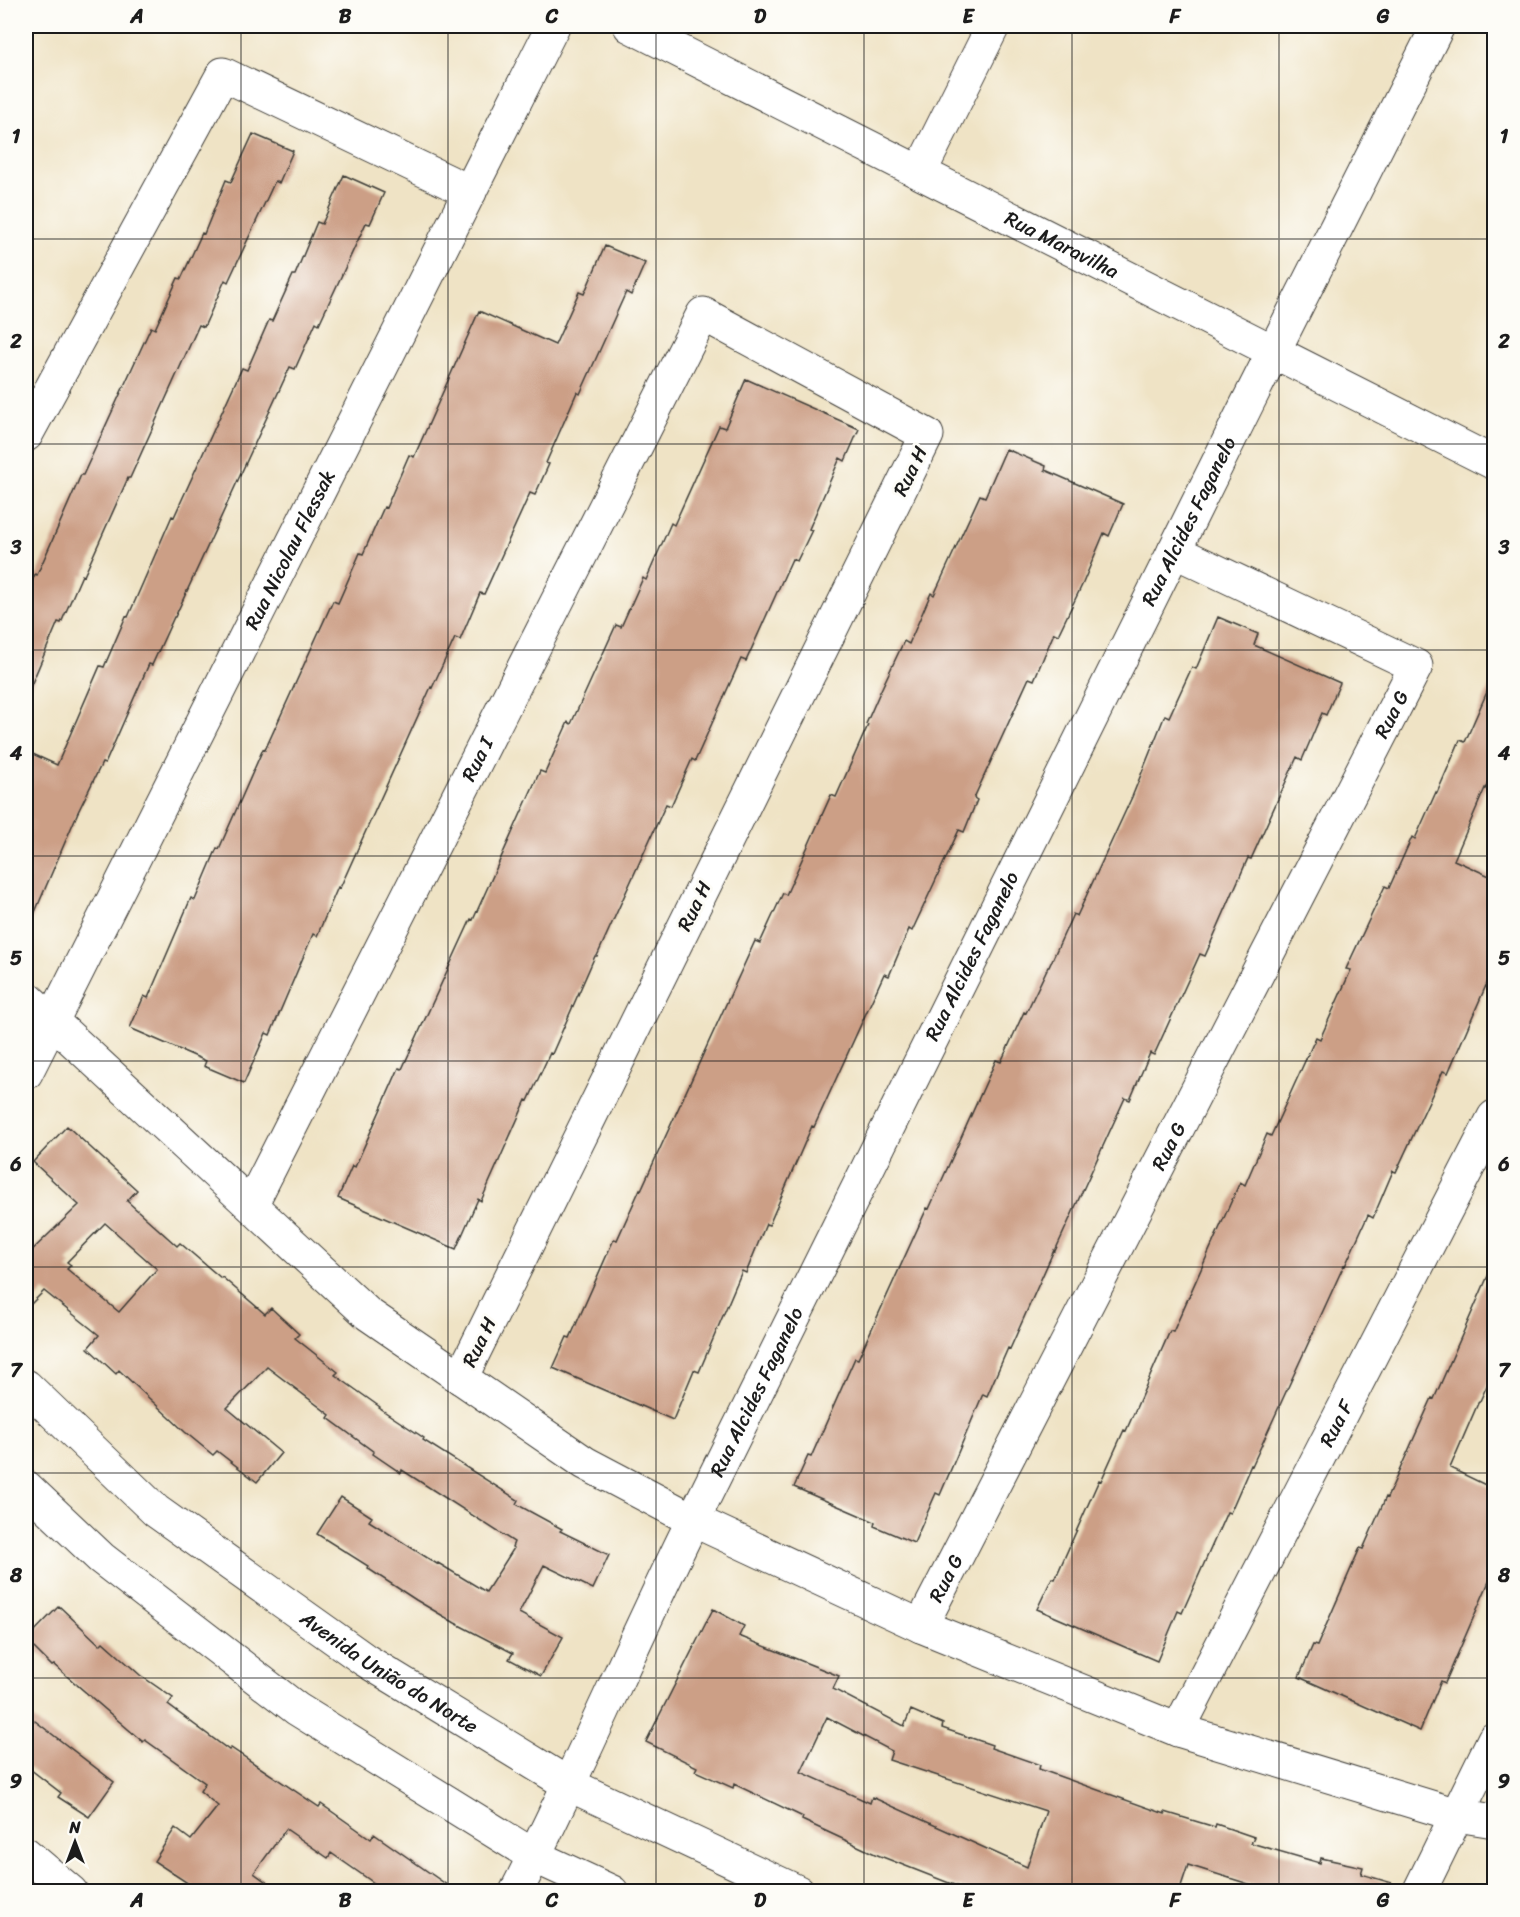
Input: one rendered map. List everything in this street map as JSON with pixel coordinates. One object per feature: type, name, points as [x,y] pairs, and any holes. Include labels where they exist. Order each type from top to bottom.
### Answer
[{"type":"street","name":"Rua Nicolau Flessak","points":[[26,1072],[553,26]]},
{"type":"street","name":"Rua Maravilha","points":[[630,26],[1494,463]]},
{"type":"street","points":[[920,172],[993,26]]},
{"type":"street","name":"Rua Alcides Faganelo","points":[[516,1892],[570,1785],[693,1520],[1273,351],[1438,26]]},
{"type":"street","points":[[26,435],[223,74],[470,192]]},
{"type":"street","name":"Rua H","points":[[461,1378],[927,435],[703,314]]},
{"type":"street","name":"Rua I","points":[[251,1205],[703,314]]},
{"type":"street","name":"Rua G","points":[[921,1626],[1416,666],[1174,551]]},
{"type":"street","points":[[26,997],[368,1314],[585,1463],[693,1520],[921,1626],[1178,1730],[1457,1815],[1494,1821]]},
{"type":"street","name":"Rua F","points":[[1178,1730],[1494,1117]]},
{"type":"street","name":"Avenida União do Norte","points":[[26,1386],[156,1511],[365,1660],[570,1785],[798,1892]]},
{"type":"street","points":[[26,1487],[101,1558],[297,1709],[534,1857],[612,1892]]},
{"type":"street","points":[[1419,1892],[1494,1739]]},
{"type":"street","points":[[26,1854],[71,1892]]},
{"type":"building","points":[[253,134],[293,151],[279,183],[275,181],[228,282],[225,280],[204,327],[199,325],[84,576],[82,575],[61,623],[58,622],[26,697],[26,596],[151,327],[155,329],[178,278],[181,279],[202,233],[204,234],[226,180],[231,182]]},
{"type":"building","points":[[344,175],[384,193],[370,224],[366,223],[319,324],[316,322],[295,369],[290,367],[175,617],[152,665],[149,664],[105,764],[102,763],[78,812],[26,933],[26,751],[57,765],[100,666],[104,667],[126,616],[128,617],[172,516],[174,517],[242,368],[247,370],[269,320],[272,321],[295,275],[317,222],[322,224]]},
{"type":"building","points":[[605,246],[645,263],[631,295],[626,292],[580,394],[577,392],[546,463],[549,464],[535,495],[530,493],[484,594],[480,593],[460,640],[455,638],[431,687],[340,888],[338,887],[317,936],[313,934],[270,1035],[266,1033],[244,1083],[204,1066],[206,1061],[130,1028],[144,996],[148,998],[191,898],[195,900],[217,848],[219,849],[333,601],[338,603],[360,553],[363,554],[384,507],[386,508],[409,455],[414,457],[479,311],[555,345],[579,292],[584,294]]},
{"type":"building","points":[[746,379],[859,429],[845,461],[840,458],[809,529],[812,530],[797,561],[792,559],[746,661],[741,659],[695,761],[692,759],[671,806],[666,804],[552,1054],[550,1053],[528,1101],[526,1100],[481,1201],[478,1199],[456,1249],[338,1198],[352,1166],[355,1167],[399,1068],[402,1069],[471,919],[473,920],[540,771],[545,773],[568,722],[571,724],[616,625],[621,627],[643,578],[646,580],[671,523],[674,525],[719,426],[725,428]]},
{"type":"building","points":[[1006,449],[1046,466],[1045,470],[1123,504],[1109,536],[1104,533],[1083,583],[1058,635],[1054,633],[1034,680],[1029,678],[974,798],[977,800],[964,832],[959,830],[912,931],[909,929],[889,976],[884,974],[814,1127],[812,1126],[769,1225],[766,1224],[746,1273],[742,1271],[699,1372],[694,1370],[673,1420],[553,1368],[567,1337],[570,1338],[614,1239],[617,1240],[641,1190],[755,941],[760,943],[783,893],[786,895],[831,795],[836,797],[904,641],[909,644],[931,593],[934,595],[980,495],[985,497]]},
{"type":"building","points":[[1218,617],[1258,634],[1254,645],[1340,683],[1326,715],[1322,713],[1302,760],[1297,757],[1251,859],[1248,858],[1205,956],[1200,954],[1154,1055],[1150,1053],[1130,1100],[1125,1098],[1010,1349],[1008,1348],[987,1396],[983,1394],[940,1495],[936,1493],[914,1543],[874,1526],[875,1522],[794,1487],[808,1456],[811,1457],[855,1358],[858,1359],[927,1208],[929,1209],[996,1060],[1001,1062],[1073,914],[1077,916],[1132,797],[1165,715],[1169,717],[1192,667],[1196,669]]},
{"type":"building","points":[[1494,676],[1494,771],[1454,860],[1494,878],[1494,967],[1448,1073],[1443,1071],[1396,1172],[1393,1171],[1373,1218],[1368,1215],[1230,1513],[1227,1512],[1182,1613],[1178,1611],[1157,1661],[1037,1609],[1052,1578],[1055,1579],[1099,1480],[1101,1481],[1124,1430],[1126,1431],[1240,1182],[1245,1185],[1267,1134],[1271,1136],[1316,1037],[1320,1039],[1351,970],[1346,969],[1385,886],[1389,888],[1412,837],[1415,839],[1460,740],[1465,742]]},
{"type":"building","points":[[67,1126],[137,1190],[127,1201],[177,1246],[180,1243],[265,1314],[271,1308],[299,1334],[295,1338],[338,1372],[335,1375],[424,1438],[423,1440],[518,1500],[516,1504],[562,1529],[560,1531],[609,1555],[593,1589],[544,1565],[519,1613],[563,1637],[541,1676],[509,1659],[513,1653],[416,1600],[317,1534],[341,1497],[372,1517],[369,1521],[486,1592],[514,1548],[512,1547],[514,1542],[373,1454],[374,1452],[328,1418],[330,1415],[267,1367],[227,1408],[281,1453],[257,1482],[217,1451],[213,1455],[119,1370],[116,1374],[88,1348],[99,1335],[44,1291],[26,1309],[26,1256],[79,1205],[33,1162]],"holes":[[[105,1223],[157,1269],[119,1312],[67,1269],[71,1265],[67,1262]]]},
{"type":"building","points":[[1494,1262],[1494,1370],[1450,1468],[1494,1489],[1494,1570],[1445,1683],[1441,1681],[1420,1731],[1299,1677],[1313,1645],[1317,1646],[1360,1548],[1363,1549],[1432,1398],[1434,1399]]},
{"type":"building","points":[[59,1606],[100,1645],[103,1642],[140,1675],[173,1698],[168,1705],[229,1750],[231,1748],[319,1807],[321,1804],[371,1839],[374,1834],[457,1892],[387,1892],[331,1853],[328,1858],[286,1829],[254,1873],[280,1892],[201,1892],[154,1861],[175,1828],[191,1840],[218,1806],[200,1791],[205,1783],[145,1740],[143,1742],[54,1665],[52,1666],[26,1640]]},
{"type":"building","points":[[713,1609],[744,1626],[739,1636],[839,1676],[833,1689],[904,1726],[911,1710],[943,1724],[942,1728],[1040,1765],[1039,1769],[1165,1814],[1165,1812],[1215,1827],[1216,1824],[1254,1837],[1251,1843],[1320,1863],[1321,1858],[1363,1867],[1361,1874],[1392,1883],[1390,1892],[1253,1892],[1255,1886],[1188,1865],[1179,1892],[972,1892],[875,1854],[802,1820],[803,1817],[734,1784],[733,1788],[695,1771],[697,1767],[646,1742]],"holes":[[[827,1717],[892,1751],[889,1760],[1046,1811],[1027,1867],[872,1797],[870,1803],[801,1772]]]},
{"type":"building","points":[[26,1714],[114,1782],[89,1817],[58,1797],[61,1793],[26,1766]]}]
